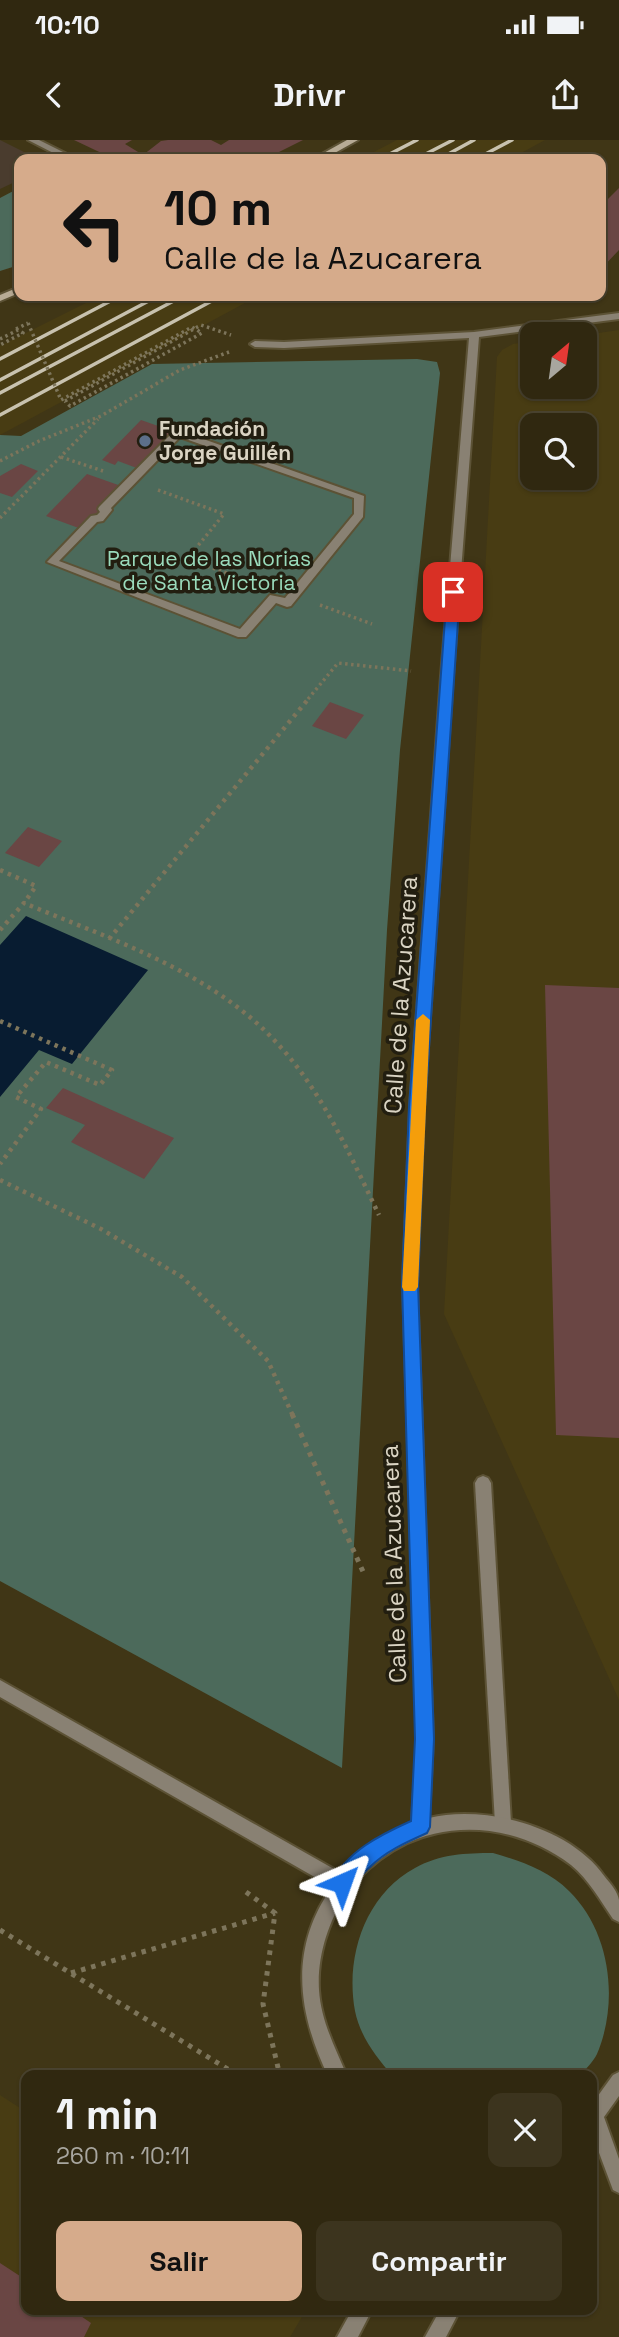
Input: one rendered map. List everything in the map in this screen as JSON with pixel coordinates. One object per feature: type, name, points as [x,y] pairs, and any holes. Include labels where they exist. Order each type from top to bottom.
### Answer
[{"type":"street","points":[[32,140],[61,154]]},
{"type":"street","points":[[327,154],[354,140]]},
{"type":"street","points":[[255,344],[284,345],[474,335],[619,316]]},
{"type":"street","name":"Calle de la Azucarera","points":[[421,1827],[425,1739],[410,1284],[424,1010],[474,335]]},
{"type":"street","points":[[178,433],[359,496],[359,515],[292,596],[286,603],[274,598],[242,634],[52,562],[95,518],[99,519],[107,510],[103,509],[178,433]]},
{"type":"street","points":[[483,1483],[503,1823]]},
{"type":"street","points":[[0,1688],[342,1883]]},
{"type":"street","points":[[335,2070],[318,2035],[310,1981],[318,1929],[342,1883],[364,1859],[390,1840],[447,1820],[475,1819],[503,1823],[551,1842],[592,1873],[619,1913]]},
{"type":"street","points":[[597,2111],[619,2081]]},
{"type":"street","points":[[597,2127],[619,2183]]},
{"type":"street","points":[[347,2337],[360,2315]]},
{"type":"street","points":[[435,2337],[448,2315]]},
{"type":"path","points":[[0,338],[28,323],[61,400],[192,327],[202,333],[70,405],[65,401],[189,331],[201,325]]},
{"type":"path","points":[[0,338],[18,330],[23,334],[0,345]]},
{"type":"path","points":[[0,461],[38,441],[101,416],[180,370],[255,344]]},
{"type":"path","points":[[0,518],[101,416]]},
{"type":"path","points":[[61,457],[224,514],[187,559],[372,624]]},
{"type":"path","points":[[109,939],[338,663],[411,671]]},
{"type":"path","points":[[0,870],[36,886],[0,930]]},
{"type":"path","points":[[24,902],[201,983],[258,1023],[296,1068],[334,1125],[379,1215]]},
{"type":"path","points":[[0,1021],[112,1070],[100,1085],[46,1062],[16,1097],[41,1109],[0,1164]]},
{"type":"path","points":[[0,1180],[101,1229],[182,1277],[268,1361],[365,1576]]},
{"type":"path","points":[[246,1892],[275,1913]]},
{"type":"path","points":[[71,1973],[275,1913]]},
{"type":"path","points":[[275,1913],[262,2004],[279,2070]]},
{"type":"path","points":[[0,1930],[229,2070]]},
{"type":"shaded area","points":[[0,140],[28,154],[14,154],[14,182],[0,189]]},
{"type":"shaded area","points":[[397,140],[545,140],[519,154],[370,154]]},
{"type":"shaded area","points":[[90,301],[249,301],[0,435],[0,346]]},
{"type":"shaded area","points":[[619,330],[619,1700],[444,1314],[497,357],[502,350],[520,343],[520,399],[597,399],[597,333]]},
{"type":"shaded area","points":[[0,2095],[21,2109],[21,2315],[303,2315],[290,2337],[0,2337]]},
{"type":"green space","points":[[14,191],[14,267],[0,271],[0,198]]},
{"type":"green space","name":"Parque de las Norias de Santa Victoria","points":[[417,359],[437,362],[440,373],[400,750],[387,930],[342,1768],[0,1581],[0,435],[21,436],[152,364]]},
{"type":"green space","points":[[493,1853],[533,1867],[552,1877],[569,1891],[594,1926],[607,1968],[608,2012],[597,2054],[585,2070],[388,2070],[369,2046],[355,2011],[353,1990],[356,1949],[362,1929],[383,1894],[398,1880],[424,1863],[463,1854]]},
{"type":"water","points":[[26,916],[148,970],[72,1064],[39,1050],[0,1097],[0,945]]},
{"type":"building","points":[[74,140],[132,140],[125,144],[141,154],[103,154]]},
{"type":"building","points":[[168,140],[211,140],[221,145],[229,140],[303,140],[275,154],[144,154],[161,141]]},
{"type":"building","points":[[619,188],[619,250],[606,264],[606,201]]},
{"type":"building","name":"Fundación Jorge Guillén","points":[[141,420],[178,433],[142,470],[118,461],[115,465],[102,460]]},
{"type":"building","points":[[21,464],[38,471],[12,497],[0,493],[0,476]]},
{"type":"building","points":[[87,474],[124,487],[84,530],[46,516]]},
{"type":"building","points":[[330,702],[364,715],[346,739],[312,726]]},
{"type":"building","points":[[28,827],[62,841],[39,867],[5,853]]},
{"type":"building","points":[[545,985],[619,988],[619,1438],[556,1435]]},
{"type":"building","points":[[63,1088],[174,1138],[144,1179],[71,1142],[85,1125],[46,1108]]},
{"type":"building","points":[[0,2263],[21,2277],[21,2315],[79,2315],[91,2323],[84,2337],[0,2337]]},
{"type":"railway","points":[[390,154],[417,140]]},
{"type":"railway","points":[[426,154],[453,140]]},
{"type":"railway","points":[[448,154],[474,140]]},
{"type":"railway","points":[[485,154],[512,140]]},
{"type":"railway","points":[[0,359],[110,301]]},
{"type":"railway","points":[[0,380],[149,301]]},
{"type":"railway","points":[[0,393],[174,301]]},
{"type":"railway","points":[[0,415],[212,301]]},
{"type":"slow traffic","points":[[410,1287],[423,1020]]},
{"type":"place","name":"Fundación Jorge Guillén","points":[[145,441]]},
{"type":"route","points":[[342,1883],[364,1859],[390,1840],[421,1827],[425,1739],[410,1284],[417,1107],[453,592]]}]
